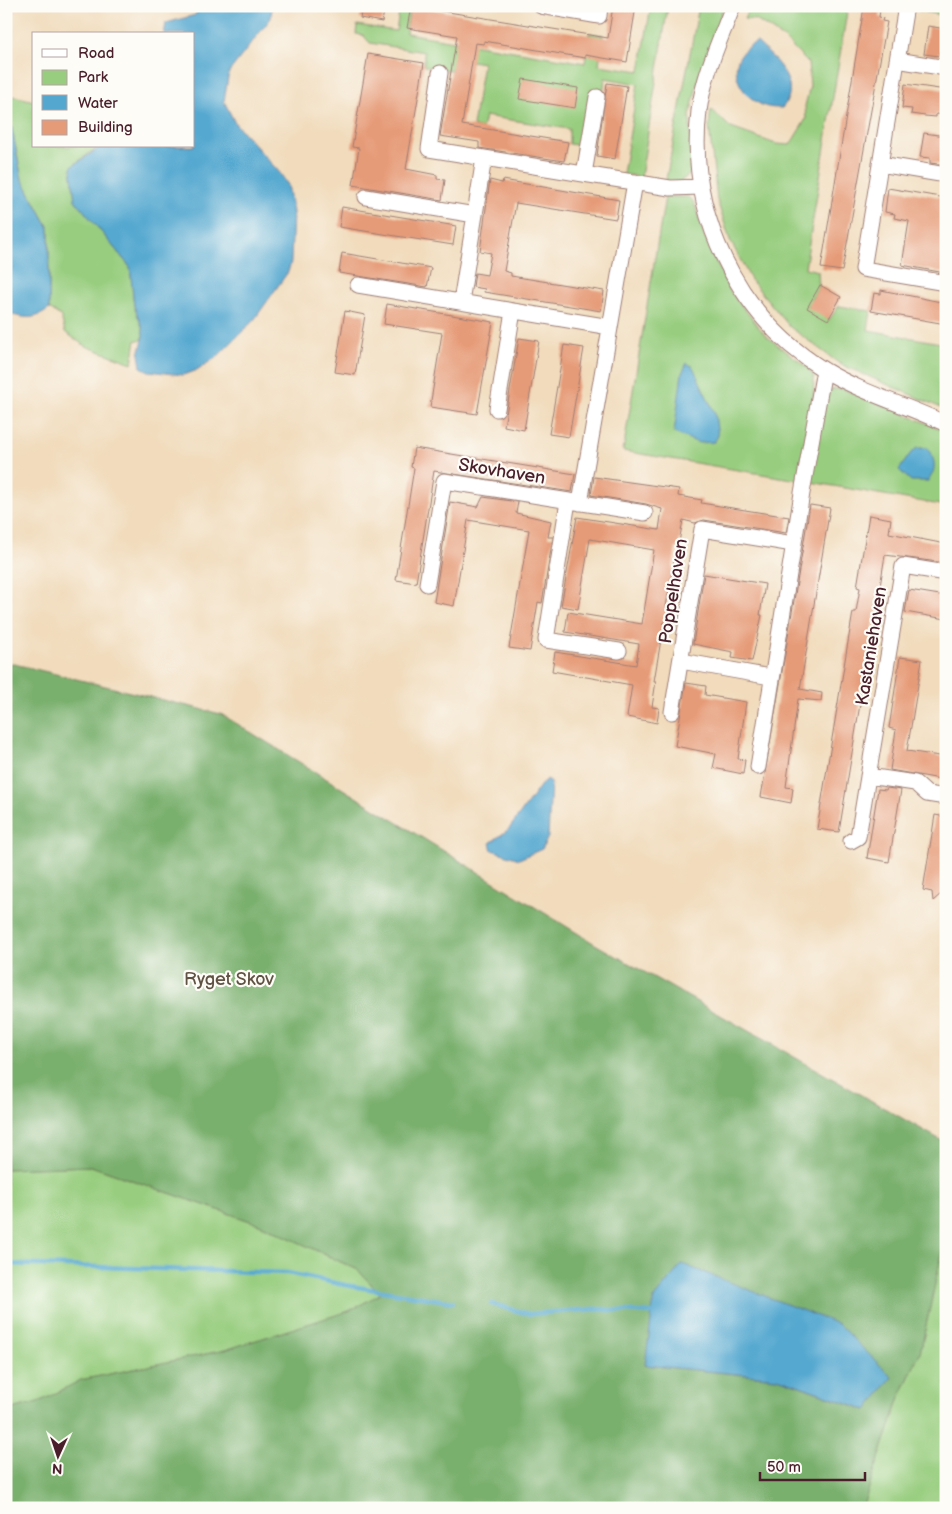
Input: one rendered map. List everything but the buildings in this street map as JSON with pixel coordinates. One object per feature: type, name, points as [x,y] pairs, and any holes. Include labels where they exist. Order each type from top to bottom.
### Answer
[{"type":"street","points":[[541,6],[599,16],[600,6]]},
{"type":"street","points":[[733,6],[709,67],[699,109],[697,146],[701,187],[711,225],[724,260],[745,295],[785,342],[824,370],[946,424]]},
{"type":"street","points":[[906,6],[863,269],[946,283]]},
{"type":"street","points":[[897,60],[946,68]]},
{"type":"street","points":[[440,73],[429,149],[670,188],[701,187]]},
{"type":"street","points":[[584,174],[597,97]]},
{"type":"street","points":[[460,302],[484,158]]},
{"type":"street","points":[[880,164],[946,175]]},
{"type":"street","points":[[619,651],[546,640],[610,327],[635,182]]},
{"type":"street","points":[[366,197],[475,215]]},
{"type":"street","points":[[358,285],[610,327]]},
{"type":"street","points":[[497,409],[513,310]]},
{"type":"street","points":[[758,767],[793,544],[824,370]]},
{"type":"street","name":"Skovhaven","points":[[426,584],[444,481],[644,513]]},
{"type":"street","name":"Poppelhaven","points":[[672,712],[702,529],[793,544]]},
{"type":"street","name":"Kastaniehaven","points":[[850,841],[858,837],[903,566],[946,573]]},
{"type":"street","name":"Poppelhaven","points":[[681,660],[771,677]]},
{"type":"street","points":[[868,776],[915,784],[927,794],[946,797]]},
{"type":"green space","points":[[400,6],[410,6],[406,33],[585,63],[589,33],[603,35],[599,65],[640,71],[651,6],[668,6],[641,177],[623,174],[638,84],[605,78],[603,95],[584,154],[577,152],[577,145],[569,144],[569,129],[485,116],[482,129],[473,126],[483,63],[454,58],[452,71],[424,66],[424,52],[370,43],[363,35],[356,34],[357,25],[396,31]]},
{"type":"green space","points":[[699,6],[724,6],[700,73],[690,115],[691,173],[680,182],[666,180]]},
{"type":"green space","points":[[750,6],[848,6],[805,268],[818,271],[819,287],[807,306],[829,320],[839,306],[871,311],[868,330],[946,344],[946,410],[840,364],[790,327],[751,280],[730,240],[717,200],[709,126],[711,109],[731,128],[776,144],[790,145],[806,119],[805,106],[810,86],[808,63],[783,38],[756,20],[744,19]]},
{"type":"green space","points":[[911,6],[946,6],[946,16],[911,9]]},
{"type":"green space","points":[[14,96],[32,100],[32,148],[96,148],[71,167],[75,200],[130,267],[134,306],[143,329],[143,340],[136,340],[132,363],[85,346],[65,332],[61,316],[49,309],[49,228],[22,179],[6,99]]},
{"type":"green space","points":[[665,197],[688,197],[694,202],[704,235],[730,291],[765,335],[807,367],[814,377],[813,402],[798,480],[623,451]]},
{"type":"green space","points":[[833,389],[843,389],[946,431],[946,506],[811,482],[824,397]]},
{"type":"green space","name":"Ryget Skov","points":[[6,662],[221,714],[595,944],[946,1143],[946,1252],[942,1252],[920,1353],[901,1394],[862,1508],[6,1508],[6,1411],[41,1401],[81,1380],[225,1350],[349,1311],[380,1294],[358,1270],[262,1225],[91,1166],[6,1169]],"holes":[[[645,1365],[892,1377],[866,1410],[778,1378]]]},
{"type":"green space","points":[[91,1166],[262,1225],[358,1270],[381,1294],[349,1311],[225,1350],[81,1380],[41,1401],[6,1411],[6,1169]]},
{"type":"green space","points":[[942,1251],[946,1252],[946,1508],[862,1508],[901,1394],[920,1353]]},
{"type":"water","points":[[211,6],[272,6],[271,18],[229,72],[224,101],[235,123],[280,173],[288,185],[293,212],[291,262],[288,272],[254,320],[217,357],[195,371],[183,375],[149,371],[141,367],[139,354],[143,340],[143,329],[134,306],[130,267],[75,200],[71,167],[99,148],[195,148],[195,32],[164,32],[166,23],[195,15],[198,10]]},
{"type":"water","points":[[757,42],[778,64],[788,81],[788,99],[782,108],[762,105],[752,99],[739,83],[737,65],[740,56],[747,48]]},
{"type":"water","points":[[6,100],[22,179],[49,228],[49,309],[34,317],[23,317],[6,313]]},
{"type":"water","points":[[687,363],[693,367],[715,414],[718,436],[714,442],[699,443],[674,433],[682,373]]},
{"type":"water","points":[[917,448],[927,448],[934,461],[933,472],[928,481],[911,481],[899,470],[910,454]]},
{"type":"water","points":[[548,779],[551,783],[548,837],[542,849],[519,859],[492,850],[490,843],[509,829],[543,782]]},
{"type":"water","points":[[682,1264],[838,1324],[892,1377],[867,1410],[778,1378],[645,1365],[654,1298]]},
{"type":"waterway","points":[[6,1264],[288,1273],[345,1285],[453,1302]]},
{"type":"waterway","points":[[492,1304],[529,1314],[596,1309],[652,1313]]}]
